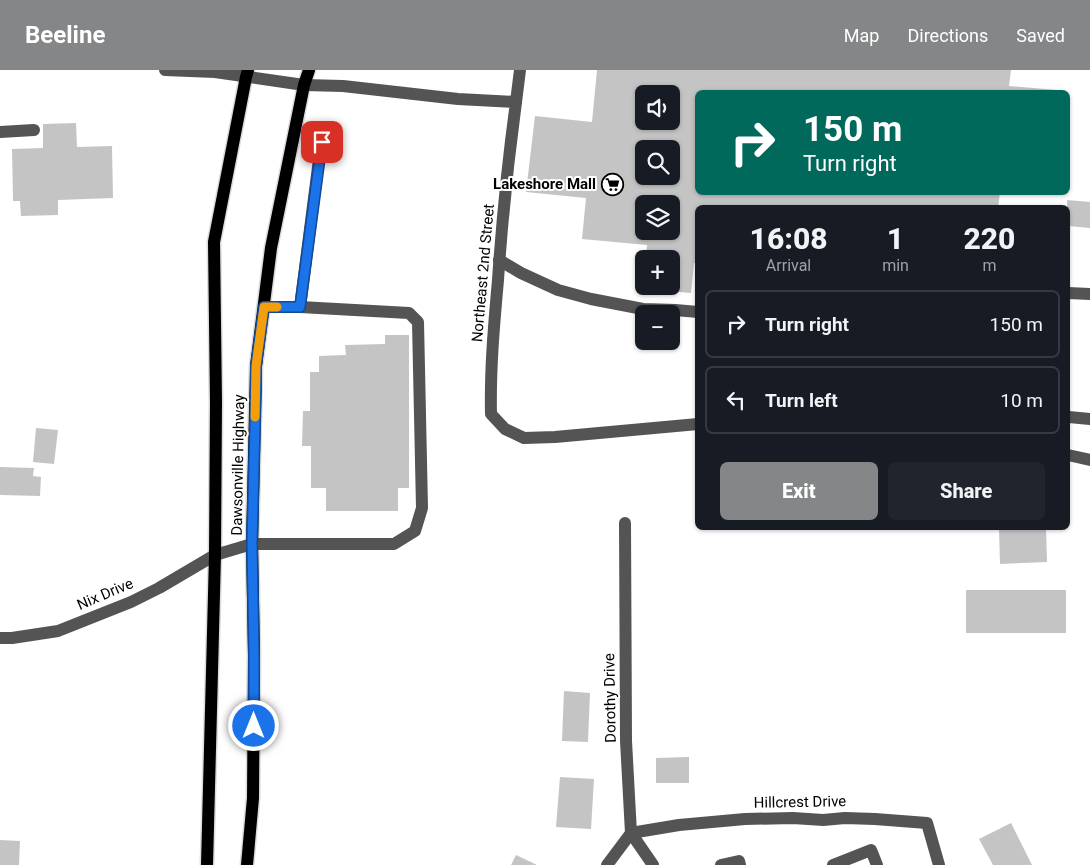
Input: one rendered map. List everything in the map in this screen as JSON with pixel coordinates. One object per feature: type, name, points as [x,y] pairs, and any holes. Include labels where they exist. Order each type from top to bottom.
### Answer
[{"type":"main road","name":"Dawsonville Highway","points":[[247,865],[253,798],[254,655],[252,544],[256,366],[271,248],[304,85],[309,70]]},
{"type":"main road","name":"Dawsonville Highway","points":[[207,865],[215,555],[214,242],[247,74]]},
{"type":"street","points":[[166,70],[247,74],[304,85],[343,86],[458,99],[516,102]]},
{"type":"street","name":"Northeast 2nd Street","points":[[520,70],[510,145],[499,260],[491,414],[505,429],[524,438],[695,424]]},
{"type":"street","points":[[300,307],[323,128]]},
{"type":"street","points":[[0,132],[34,130]]},
{"type":"street","points":[[499,260],[558,290],[643,309],[695,312]]},
{"type":"street","points":[[1070,293],[1090,294]]},
{"type":"street","name":"Nix Drive","points":[[0,638],[58,631],[131,602],[215,555],[252,544],[394,544],[414,531],[422,508],[418,322],[409,313],[264,307]]},
{"type":"street","points":[[1070,417],[1090,419]]},
{"type":"street","points":[[1070,455],[1090,460]]},
{"type":"street","name":"Dorothy Drive","points":[[625,523],[626,741],[631,833]]},
{"type":"street","name":"Hillcrest Drive","points":[[631,833],[679,825],[745,819],[793,818],[823,820],[875,818],[926,823],[939,865]]},
{"type":"street","points":[[607,865],[631,833],[653,865]]},
{"type":"street","points":[[833,865],[871,850],[877,865]]},
{"type":"street","points":[[721,865],[739,861],[740,865]]},
{"type":"building","name":"Lakeshore Mall","points":[[597,70],[1011,70],[1009,86],[1056,90],[695,90],[695,195],[1000,195],[998,205],[695,205],[695,263],[691,293],[680,292],[680,250],[647,250],[647,245],[582,239],[586,198],[526,192],[535,116],[592,122]]},
{"type":"building","points":[[76,123],[77,147],[112,146],[113,198],[58,200],[58,215],[21,216],[20,201],[13,201],[12,149],[43,148],[43,124]]},
{"type":"building","points":[[1067,200],[1090,202],[1090,228],[1070,226],[1070,205],[1067,205]]},
{"type":"building","points":[[385,335],[409,335],[409,488],[398,488],[398,511],[326,511],[326,488],[311,488],[311,446],[302,446],[303,411],[310,411],[310,372],[319,372],[319,356],[346,355],[345,345],[385,344]]},
{"type":"building","points":[[36,428],[58,430],[54,464],[33,462]]},
{"type":"building","points":[[0,467],[34,468],[33,476],[41,477],[40,496],[0,495]]},
{"type":"building","points":[[999,530],[1046,530],[1047,562],[1000,564]]},
{"type":"building","points":[[966,590],[1066,590],[1066,633],[966,633]]},
{"type":"building","points":[[564,691],[590,693],[588,742],[562,741]]},
{"type":"building","points":[[689,757],[689,783],[656,783],[656,758]]},
{"type":"building","points":[[560,777],[594,779],[591,829],[556,827]]},
{"type":"building","points":[[1011,823],[1032,865],[993,865],[979,839]]},
{"type":"building","points":[[0,840],[20,841],[19,865],[0,865]]},
{"type":"building","points":[[516,855],[537,865],[511,865]]},
{"type":"slow traffic","points":[[255,417],[256,366],[264,307],[277,307]]},
{"type":"place","name":"Lakeshore Mall","points":[[612,184]]},
{"type":"route","points":[[254,726],[252,544],[256,366],[264,307],[300,307],[322,142]]}]
